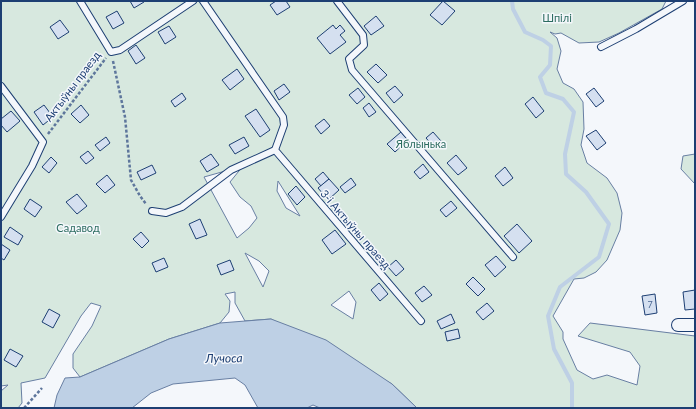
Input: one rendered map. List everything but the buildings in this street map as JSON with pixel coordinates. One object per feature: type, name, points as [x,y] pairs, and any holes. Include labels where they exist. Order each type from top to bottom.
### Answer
[{"type":"street","points":[[678,325],[695,325]]},
{"type":"lane","points":[[80,1],[111,52]]},
{"type":"lane","name":"Актыўны праезд","points":[[111,52],[120,50],[193,1]]},
{"type":"lane","points":[[152,211],[166,213],[182,207],[231,170],[275,150],[284,126],[282,117],[203,1]]},
{"type":"lane","points":[[337,1],[363,35],[364,45],[350,59],[352,70],[513,257]]},
{"type":"lane","points":[[601,47],[636,29],[683,1]]},
{"type":"lane","points":[[1,86],[43,142],[32,166],[1,217]]},
{"type":"lane","name":"3-і Актыўны праезд","points":[[275,150],[421,321]]},
{"type":"path","name":"Актыўны праезд","points":[[43,142],[111,52]]},
{"type":"path","points":[[111,52],[125,117],[131,180],[140,196],[152,211]]},
{"type":"path","points":[[24,408],[42,388]]},
{"type":"green space","points":[[1,1],[666,1],[662,9],[619,33],[599,42],[579,43],[561,33],[555,34],[550,32],[557,38],[561,51],[557,69],[563,83],[574,89],[583,102],[584,129],[581,145],[587,163],[607,178],[617,193],[622,213],[620,230],[607,260],[596,272],[584,278],[574,279],[553,316],[563,332],[563,339],[577,370],[593,379],[607,375],[637,385],[640,366],[630,352],[578,336],[590,323],[695,336],[695,408],[417,408],[392,384],[271,319],[245,321],[235,303],[235,292],[225,294],[230,301],[229,312],[220,323],[169,339],[80,377],[73,368],[73,354],[92,326],[101,306],[91,303],[81,316],[45,378],[21,383],[22,403],[18,408],[1,408],[1,391],[8,385],[1,386]],"holes":[[[243,166],[230,182],[240,197],[251,206],[257,218],[249,228],[237,238],[204,177]],[[278,181],[300,216],[286,208],[277,191]],[[245,253],[259,261],[269,271],[263,287]],[[349,291],[356,302],[353,319],[331,305]]]},
{"type":"green space","points":[[695,154],[695,184],[681,169],[683,156]]},
{"type":"water","name":"Лучоса","points":[[271,319],[326,340],[392,384],[417,408],[320,408],[313,405],[307,408],[258,408],[245,385],[235,378],[173,384],[151,393],[132,408],[54,408],[57,395],[65,378],[80,377],[169,339],[220,323]]},
{"type":"waterway","points":[[512,1],[513,9],[525,32],[543,40],[551,46],[550,65],[540,77],[546,93],[563,99],[574,112],[565,154],[566,174],[586,192],[609,224],[599,257],[560,287],[548,316],[554,349],[572,383],[572,408]]},
{"type":"park label","name":"Шпілі","points":[[557,17]]},
{"type":"park label","name":"Яблынька","points":[[421,143]]},
{"type":"park label","name":"Садавод","points":[[78,227]]}]
